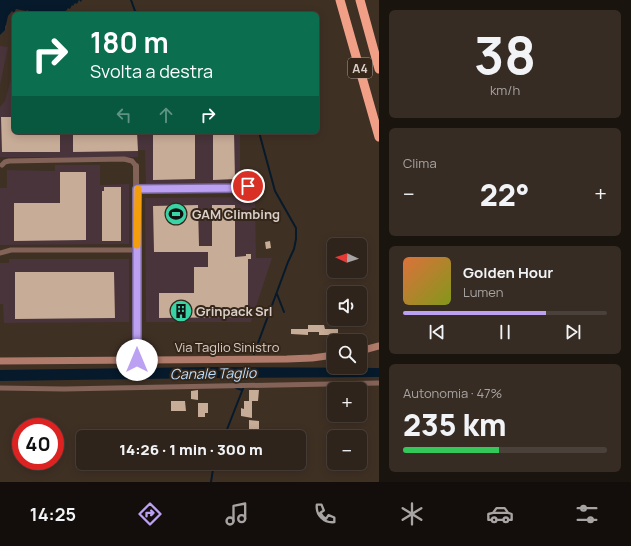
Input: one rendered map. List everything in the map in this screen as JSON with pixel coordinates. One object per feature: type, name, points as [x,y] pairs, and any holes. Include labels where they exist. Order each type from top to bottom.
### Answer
[{"type":"highway","name":"A4","points":[[340,0],[379,137]]},
{"type":"highway","name":"A4","points":[[361,0],[379,69]]},
{"type":"main road","points":[[367,349],[379,346]]},
{"type":"main road","name":"Via Taglio Sinistro","points":[[0,361],[306,358],[327,356]]},
{"type":"street","points":[[2,165],[9,161],[124,159],[132,161],[136,166],[137,360]]},
{"type":"street","points":[[137,189],[240,188],[248,186]]},
{"type":"street","points":[[0,253],[11,250],[137,250]]},
{"type":"street","points":[[0,388],[64,389],[379,383]]},
{"type":"shaded area","points":[[0,46],[8,47],[0,85]]},
{"type":"shaded area","points":[[12,76],[12,134],[240,134],[240,183],[146,184],[145,150],[138,150],[138,157],[0,157],[0,107],[5,101]]},
{"type":"shaded area","points":[[55,165],[100,165],[100,185],[129,184],[129,244],[0,245],[0,188],[7,188],[7,170],[55,171]]},
{"type":"shaded area","points":[[255,197],[256,258],[272,258],[251,322],[146,322],[145,198]]},
{"type":"shaded area","points":[[9,259],[129,259],[129,322],[4,323],[3,304],[0,304],[0,263],[9,263]]},
{"type":"water","points":[[0,0],[79,0],[77,4],[75,3],[73,6],[72,5],[70,9],[68,8],[64,11],[65,12],[30,12],[27,10],[16,9],[14,12],[12,11],[8,16],[5,30],[0,35]]},
{"type":"water","name":"Canale Taglio","points":[[210,367],[327,368],[327,374],[367,374],[367,368],[379,368],[379,377],[0,381],[0,370]]},
{"type":"building","points":[[1,117],[12,117],[12,134],[60,134],[60,152],[2,152]]},
{"type":"building","points":[[73,134],[137,134],[138,151],[73,152]]},
{"type":"building","points":[[153,134],[195,134],[195,179],[153,180]]},
{"type":"building","points":[[213,134],[234,134],[235,179],[213,180]]},
{"type":"building","points":[[60,172],[86,172],[86,240],[14,241],[14,203],[60,203]]},
{"type":"building","points":[[104,187],[121,187],[121,241],[102,241],[102,191],[104,191]]},
{"type":"building","points":[[198,205],[199,246],[212,246],[212,205],[235,205],[235,257],[251,254],[251,259],[248,259],[248,317],[159,318],[159,293],[194,293],[194,267],[208,267],[208,252],[154,252],[153,206]]},
{"type":"building","points":[[270,241],[271,248],[266,249],[265,242]]},
{"type":"building","points":[[15,272],[114,272],[115,318],[15,319]]},
{"type":"building","points":[[308,325],[324,325],[325,329],[338,329],[338,334],[319,335],[319,332],[308,332]]},
{"type":"building","points":[[291,329],[308,329],[308,335],[291,334]]},
{"type":"building","points":[[198,390],[198,400],[191,399],[191,391]]},
{"type":"building","points":[[249,390],[259,390],[258,401],[249,401]]},
{"type":"building","points":[[171,401],[185,401],[186,411],[171,411]]},
{"type":"building","points":[[244,401],[252,401],[252,418],[241,416],[241,408],[244,409]]},
{"type":"building","points":[[198,403],[208,403],[208,413],[205,413],[205,417],[198,417]]},
{"type":"building","points":[[249,420],[259,421],[259,430],[249,430]]},
{"type":"waterway","points":[[131,0],[136,12]]},
{"type":"waterway","points":[[254,354],[294,249],[296,239],[296,228],[275,191],[260,134]]},
{"type":"waterway","points":[[277,294],[284,312]]},
{"type":"waterway","name":"Canale Taglio","points":[[235,375],[235,382]]},
{"type":"waterway","name":"Canale Taglio","points":[[235,386],[236,388],[242,390]]},
{"type":"waterway","name":"Canale Taglio","points":[[227,430],[244,386]]},
{"type":"waterway","points":[[211,482],[213,470]]},
{"type":"slow traffic","points":[[137,245],[138,189]]},
{"type":"place","name":"GAM Climbing","points":[[176,214]]},
{"type":"place","name":"Grinpack Srl","points":[[181,311]]},
{"type":"route","points":[[137,360],[137,189],[245,188],[248,186]]}]
